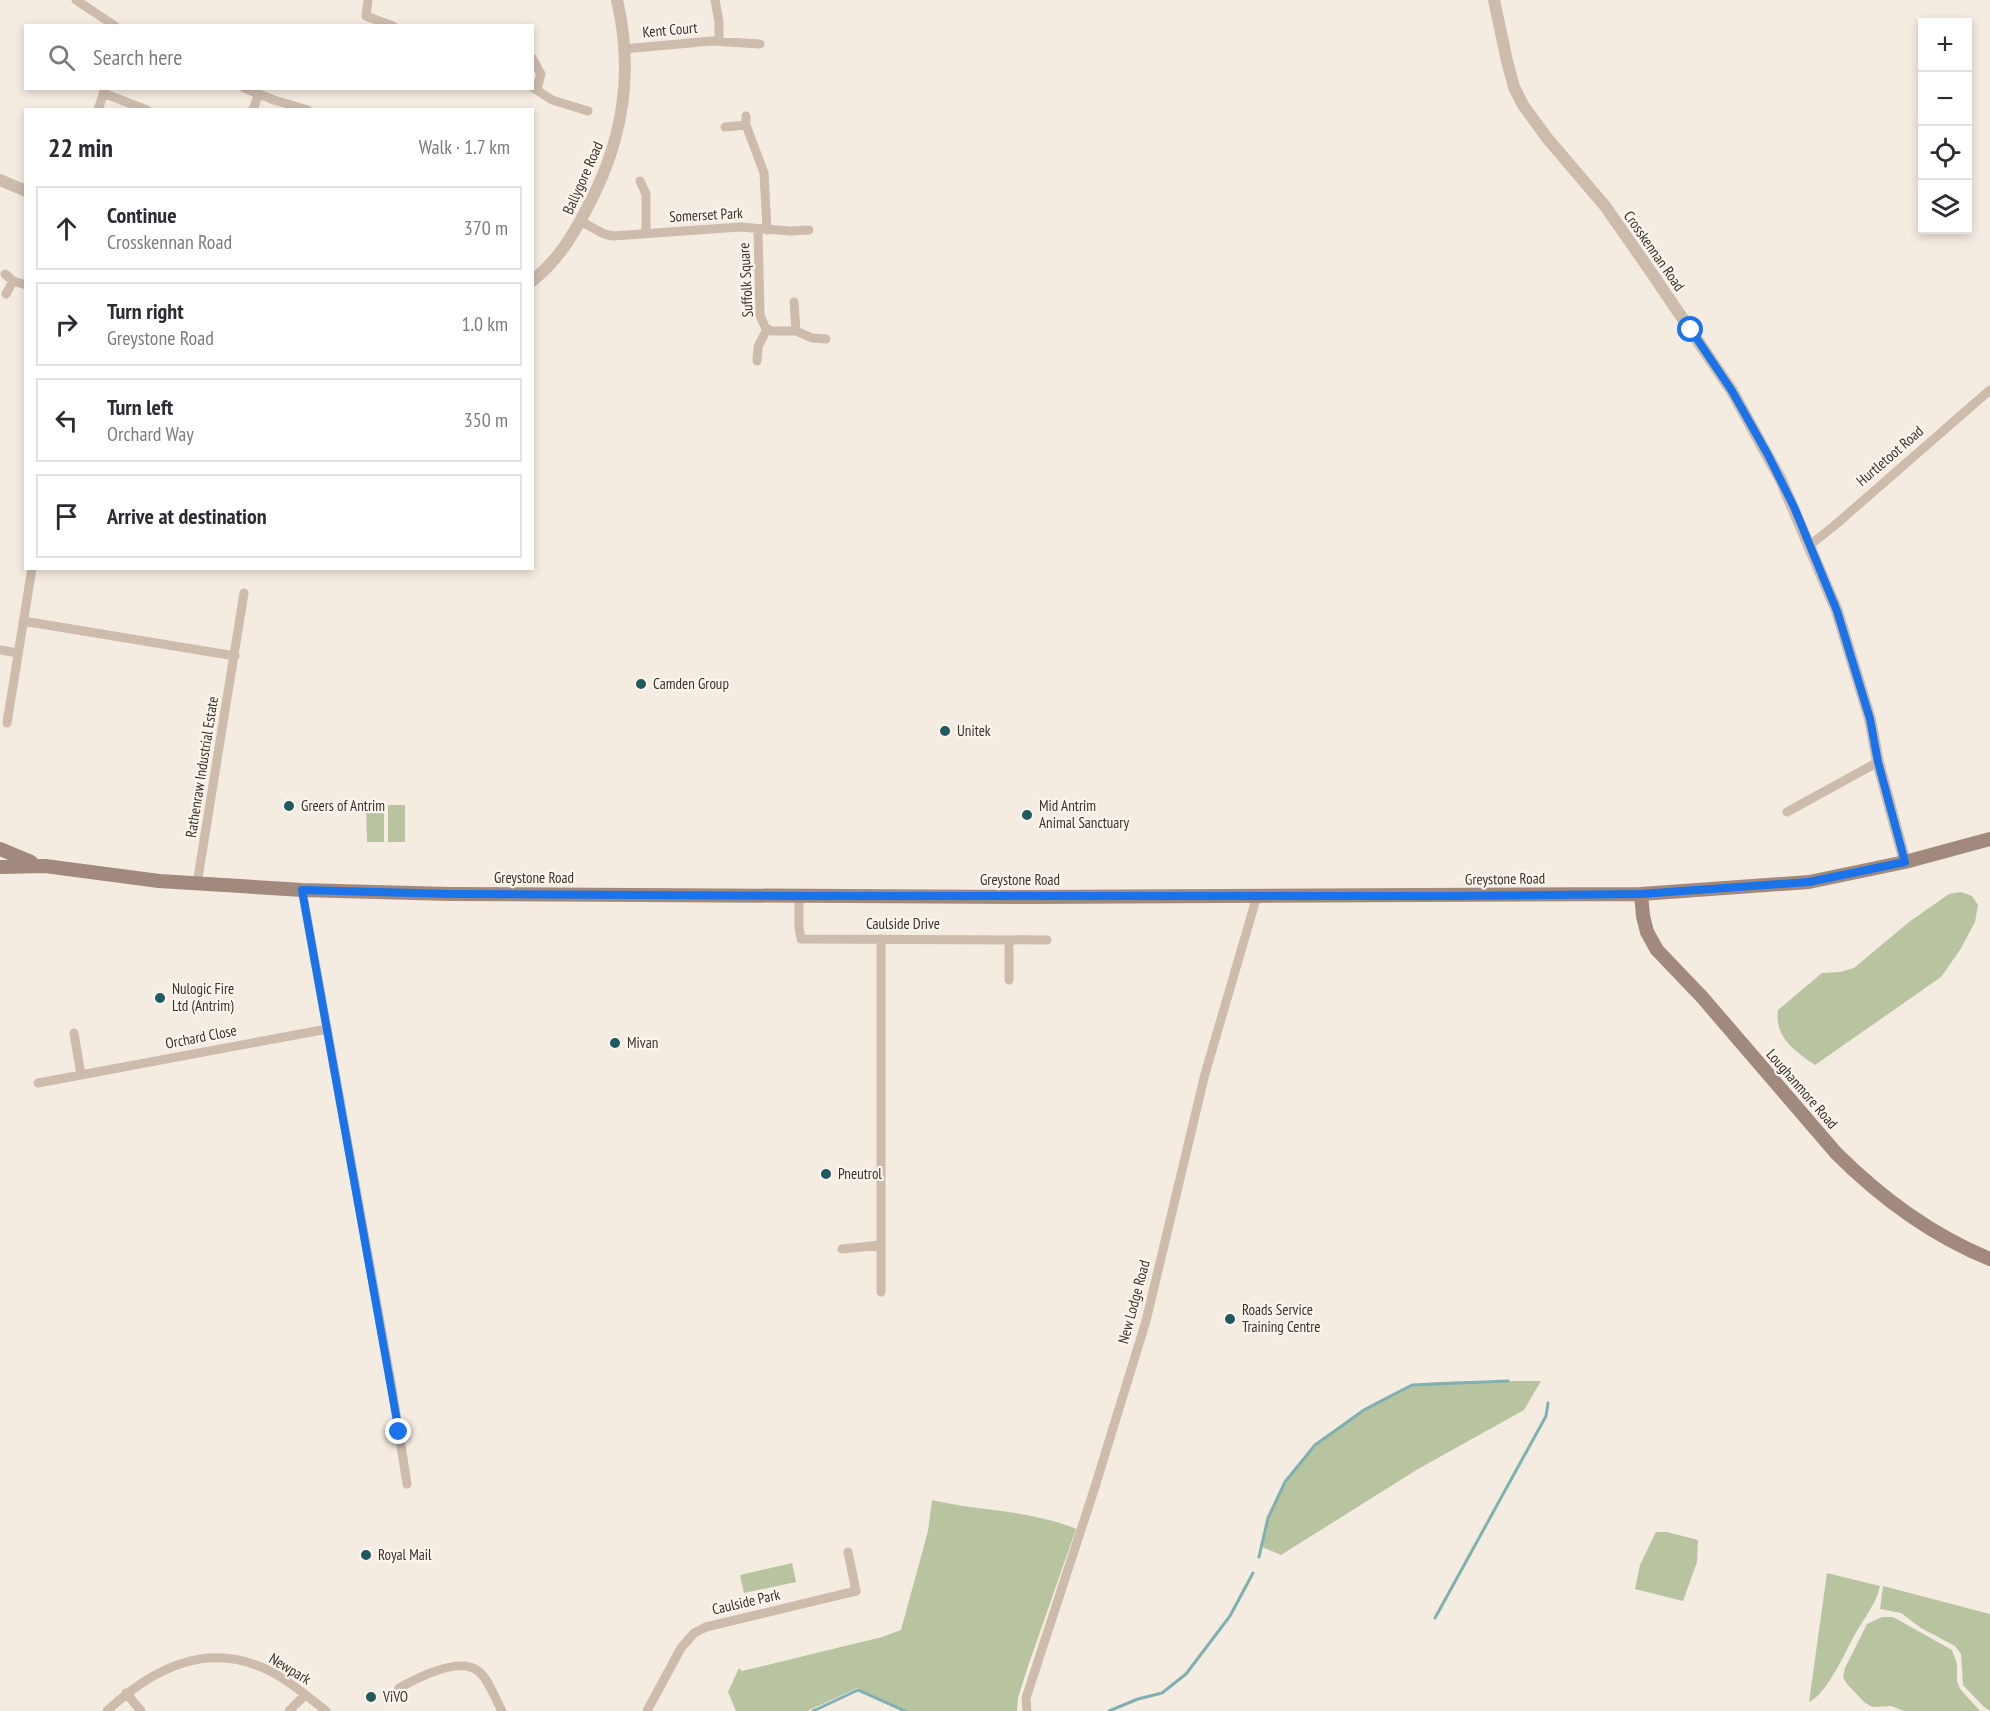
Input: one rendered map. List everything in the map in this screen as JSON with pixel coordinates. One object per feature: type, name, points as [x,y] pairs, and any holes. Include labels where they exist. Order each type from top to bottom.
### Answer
[{"type":"main road","name":"Greystone Road","points":[[0,867],[45,866],[197,884],[302,890],[450,894],[1257,897],[1641,894],[1809,882],[1905,862],[1990,839]]},
{"type":"main road","name":"Greystone Road","points":[[0,849],[45,866]]},
{"type":"main road","name":"Loughanmore Road","points":[[1641,894],[1647,932],[1657,950],[1702,997],[1836,1153],[1867,1182],[1910,1216],[1956,1243],[1990,1259]]},
{"type":"street","points":[[76,0],[112,24]]},
{"type":"street","points":[[368,0],[366,16],[388,24]]},
{"type":"street","name":"Ballygore Road","points":[[534,279],[561,253],[580,221],[602,178],[617,139],[623,95],[623,49],[617,0]]},
{"type":"street","name":"Kent Court","points":[[715,0],[719,22],[719,41]]},
{"type":"street","name":"Crosskennan Road","points":[[1494,0],[1507,61],[1522,105],[1605,206],[1732,391],[1781,480],[1837,611],[1870,719],[1878,762],[1905,862]]},
{"type":"street","name":"Kent Court","points":[[623,49],[719,41],[760,44]]},
{"type":"street","points":[[534,62],[541,74],[535,88],[552,100],[588,111]]},
{"type":"street","points":[[248,90],[301,108]]},
{"type":"street","points":[[99,108],[104,91],[142,108]]},
{"type":"street","points":[[255,108],[258,95]]},
{"type":"street","points":[[725,127],[746,121],[764,173],[766,186],[763,229]]},
{"type":"street","points":[[0,180],[24,190]]},
{"type":"street","points":[[640,181],[646,194],[646,233]]},
{"type":"street","name":"Somerset Park","points":[[580,221],[598,232],[610,235],[740,227],[809,230]]},
{"type":"street","name":"Suffolk Square","points":[[763,229],[759,307],[763,324],[767,329],[778,332],[796,331],[812,338],[826,339]]},
{"type":"street","points":[[4,274],[13,281],[24,284]]},
{"type":"street","points":[[6,294],[13,281]]},
{"type":"street","points":[[794,302],[796,331]]},
{"type":"street","name":"Suffolk Square","points":[[757,361],[758,347],[767,329]]},
{"type":"street","name":"Hurtletoot Road","points":[[1810,545],[1990,390]]},
{"type":"street","points":[[8,723],[32,570]]},
{"type":"street","name":"Rathenraw Industrial Estate","points":[[197,884],[244,593]]},
{"type":"street","points":[[23,621],[235,656]]},
{"type":"street","points":[[0,650],[18,653]]},
{"type":"street","points":[[1788,812],[1878,762]]},
{"type":"street","points":[[302,890],[391,1382],[407,1484]]},
{"type":"street","name":"Caulside Drive","points":[[800,896],[801,939],[1047,940]]},
{"type":"street","name":"New Lodge Road","points":[[1027,1711],[1026,1698],[1091,1501],[1146,1322],[1206,1074],[1257,897]]},
{"type":"street","points":[[880,939],[881,1292]]},
{"type":"street","points":[[1009,940],[1009,980]]},
{"type":"street","name":"Orchard Close","points":[[38,1083],[327,1029]]},
{"type":"street","points":[[74,1033],[81,1075]]},
{"type":"street","points":[[842,1249],[881,1245]]},
{"type":"street","name":"Caulside Park","points":[[647,1711],[681,1648],[694,1633],[706,1627],[856,1591],[848,1552]]},
{"type":"street","name":"Newpark","points":[[107,1711],[126,1693],[154,1674],[178,1664],[215,1659],[233,1660],[268,1670],[286,1680],[326,1711]]},
{"type":"street","points":[[399,1688],[437,1669],[472,1667],[482,1675],[501,1711]]},
{"type":"street","points":[[126,1693],[141,1711]]},
{"type":"street","points":[[289,1711],[306,1695]]},
{"type":"green space","points":[[366,805],[384,805],[384,842],[367,842]]},
{"type":"green space","points":[[388,805],[405,805],[405,842],[388,842]]},
{"type":"green space","points":[[1961,892],[1972,896],[1978,905],[1975,922],[1960,950],[1941,977],[1815,1065],[1788,1042],[1779,1028],[1778,1010],[1822,973],[1854,968],[1909,922],[1949,894]]},
{"type":"green space","points":[[1541,1381],[1524,1410],[1418,1469],[1281,1555],[1260,1546],[1270,1513],[1285,1482],[1308,1453],[1340,1425],[1376,1402],[1416,1384]]},
{"type":"green space","points":[[932,1500],[1023,1514],[1076,1529],[1027,1669],[1018,1698],[1017,1711],[905,1711],[858,1688],[807,1711],[736,1711],[728,1692],[739,1668],[742,1671],[882,1637],[901,1630],[928,1531]]},
{"type":"green space","points":[[1656,1532],[1667,1532],[1698,1540],[1697,1562],[1683,1601],[1635,1589],[1640,1565]]},
{"type":"green space","points":[[792,1563],[796,1582],[744,1593],[740,1575]]},
{"type":"green space","points":[[1827,1573],[1880,1586],[1872,1606],[1834,1673],[1822,1691],[1809,1702]]},
{"type":"green space","points":[[1883,1586],[1990,1614],[1990,1711],[1963,1685],[1961,1654],[1955,1646],[1921,1628],[1901,1613],[1880,1609]]},
{"type":"green space","points":[[1882,1617],[1893,1617],[1952,1650],[1957,1664],[1957,1681],[1960,1689],[1980,1711],[1904,1711],[1891,1706],[1872,1707],[1864,1702],[1843,1677],[1845,1668],[1867,1624]]},
{"type":"waterway","points":[[1259,1557],[1268,1518],[1285,1482],[1315,1445],[1364,1410],[1412,1385],[1508,1381]]},
{"type":"waterway","points":[[1435,1618],[1546,1416],[1548,1403]]},
{"type":"waterway","points":[[1109,1711],[1138,1699],[1162,1693],[1186,1674],[1230,1616],[1253,1573]]},
{"type":"waterway","points":[[813,1711],[858,1690],[905,1711]]},
{"type":"place","name":"Camden Group","points":[[641,684]]},
{"type":"place","name":"Unitek","points":[[945,731]]},
{"type":"place","name":"Greers of Antrim","points":[[289,806]]},
{"type":"place","name":"Mid Antrim Animal Sanctuary","points":[[1027,815]]},
{"type":"place","name":"Nulogic Fire Ltd (Antrim)","points":[[160,998]]},
{"type":"place","name":"Mivan","points":[[615,1043]]},
{"type":"place","name":"Pneutrol","points":[[826,1174]]},
{"type":"place","name":"Roads Service Training Centre","points":[[1230,1319]]},
{"type":"place","name":"Royal Mail","points":[[366,1555]]},
{"type":"place","name":"ViVO","points":[[371,1697]]},
{"type":"route","points":[[399,1432],[302,890],[450,894],[1027,897],[1641,894],[1809,882],[1905,862],[1878,762],[1870,719],[1837,611],[1781,480],[1732,391],[1691,330]]}]
